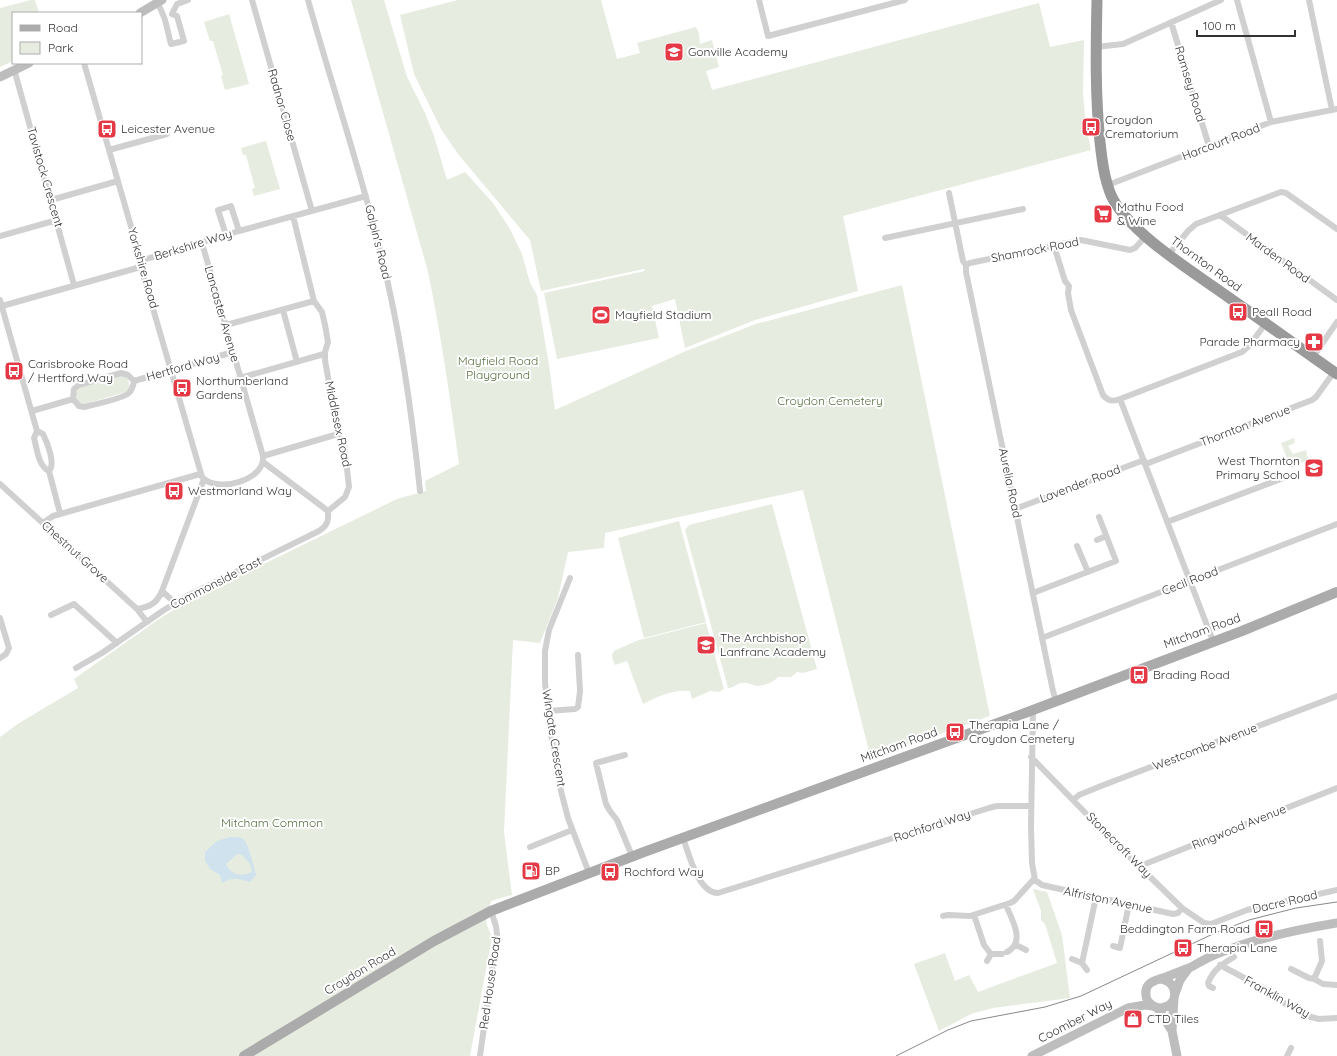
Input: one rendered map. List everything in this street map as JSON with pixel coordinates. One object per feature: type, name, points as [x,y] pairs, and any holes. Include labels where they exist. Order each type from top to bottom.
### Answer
[{"type":"highway","name":"Thornton Road","points":[[1097,0],[1096,47],[1102,162],[1114,201],[1120,210],[1146,236],[1169,254],[1336,373]]},
{"type":"main road","name":"Mitcham Road","points":[[491,911],[632,856],[1032,710],[1242,631],[1337,592]]},
{"type":"main road","name":"Croydon Road","points":[[244,1056],[439,938],[491,911]]},
{"type":"street","points":[[165,17],[172,14],[177,4],[188,0]]},
{"type":"street","name":"Radnor Close","points":[[252,0],[312,211]]},
{"type":"street","name":"Galpin's Road","points":[[308,0],[383,259],[399,339],[412,420],[420,491]]},
{"type":"street","points":[[759,0],[768,36],[905,0]]},
{"type":"street","points":[[1096,47],[1123,44],[1222,0]]},
{"type":"street","points":[[1237,0],[1272,122]]},
{"type":"street","points":[[1309,0],[1334,110]]},
{"type":"street","points":[[142,12],[159,2],[165,17],[171,44],[184,40],[176,16],[172,14]]},
{"type":"street","name":"Ramsey Road","points":[[1171,22],[1210,146]]},
{"type":"street","points":[[0,77],[26,64]]},
{"type":"street","name":"Yorkshire Road","points":[[84,64],[132,230],[140,264],[202,476]]},
{"type":"street","name":"Tavistock Crescent","points":[[14,69],[74,285]]},
{"type":"street","name":"Harcourt Road","points":[[1108,185],[1272,122],[1334,110]]},
{"type":"street","points":[[109,150],[167,134]]},
{"type":"street","points":[[51,200],[118,181]]},
{"type":"street","points":[[1169,254],[1194,225],[1284,192],[1337,229]]},
{"type":"street","name":"Aurelia Road","points":[[949,193],[963,261],[966,266],[966,273],[1032,593],[1056,701]]},
{"type":"street","name":"Berkshire Way","points":[[1,303],[137,268],[143,260],[239,231],[366,196]]},
{"type":"street","points":[[226,235],[218,210],[231,206],[239,231]]},
{"type":"street","points":[[885,238],[1023,209]]},
{"type":"street","name":"Marden Road","points":[[1220,215],[1337,300]]},
{"type":"street","name":"Middlesex Road","points":[[293,216],[314,301],[322,312],[328,342],[324,354],[338,434],[344,442],[349,487],[342,500],[328,511]]},
{"type":"street","points":[[0,236],[57,220]]},
{"type":"street","name":"Shamrock Road","points":[[966,266],[970,263],[1084,240],[1130,250],[1135,248],[1146,236]]},
{"type":"street","name":"Lancaster Avenue","points":[[201,242],[263,459]]},
{"type":"street","points":[[1054,246],[1065,281],[1069,286],[1071,310],[1103,395],[1109,401],[1120,400],[1242,352],[1249,346],[1266,323]]},
{"type":"street","points":[[226,326],[314,301]]},
{"type":"street","points":[[1,303],[37,430],[43,434],[52,462],[52,467],[49,470]]},
{"type":"street","points":[[283,310],[297,362]]},
{"type":"street","points":[[1314,358],[1337,322]]},
{"type":"street","name":"Hertford Way","points":[[134,381],[233,352]]},
{"type":"street","points":[[240,378],[324,354]]},
{"type":"street","name":"Hertford Way","points":[[121,373],[128,374],[134,381],[133,388],[125,396],[84,407],[79,406],[73,399],[73,392],[79,385],[121,373]]},
{"type":"street","name":"Thornton Avenue","points":[[1145,462],[1312,400],[1336,373]]},
{"type":"street","points":[[32,411],[73,399]]},
{"type":"street","points":[[1120,400],[1213,641]]},
{"type":"street","points":[[37,430],[34,438],[41,463],[46,469],[49,470],[60,513]]},
{"type":"street","points":[[202,476],[210,483],[222,485],[239,482],[254,474],[263,459],[338,434]]},
{"type":"street","points":[[263,459],[328,511]]},
{"type":"street","name":"Lavender Road","points":[[1015,509],[1145,462]]},
{"type":"street","points":[[1168,522],[1290,475]]},
{"type":"street","points":[[43,523],[50,517],[60,513],[202,476]]},
{"type":"street","points":[[138,609],[151,606],[156,602],[162,591],[202,476]]},
{"type":"street","name":"Chestnut Grove","points":[[0,484],[138,609],[147,622]]},
{"type":"street","name":"Commonside East","points":[[76,668],[117,643],[175,603],[319,531],[328,522],[328,511]]},
{"type":"street","points":[[1032,593],[1116,561],[1099,517]]},
{"type":"street","name":"Cecil Road","points":[[1042,638],[1337,524]]},
{"type":"street","points":[[1097,540],[1106,536]]},
{"type":"street","points":[[1077,546],[1088,572]]},
{"type":"street","name":"Wingate Crescent","points":[[570,578],[553,618],[546,642],[545,673],[548,711],[558,773],[568,818],[589,873]]},
{"type":"street","points":[[162,591],[175,603]]},
{"type":"street","points":[[51,615],[74,604],[117,643]]},
{"type":"street","points":[[0,618],[9,648],[6,654],[0,658]]},
{"type":"street","points":[[548,711],[575,709],[578,707],[580,691],[578,654]]},
{"type":"street","name":"Westcombe Avenue","points":[[1074,799],[1079,795],[1101,786],[1337,696]]},
{"type":"street","points":[[944,916],[953,915],[963,917],[1006,905],[1014,901],[1034,879],[1031,854],[1032,710]]},
{"type":"street","points":[[596,762],[625,755]]},
{"type":"street","points":[[594,756],[606,804],[617,820],[632,856]]},
{"type":"street","name":"Stonecroft Way","points":[[1031,757],[1182,908],[1204,923],[1211,924]]},
{"type":"street","name":"Ringwood Avenue","points":[[1140,866],[1337,788]]},
{"type":"street","name":"Rochford Way","points":[[684,838],[702,884],[710,892],[718,893],[989,808],[997,806],[1031,806]]},
{"type":"street","points":[[530,847],[572,830]]},
{"type":"street","name":"Alfriston Avenue","points":[[1034,879],[1042,885],[1173,914],[1182,908]]},
{"type":"street","name":"Dacre Road","points":[[1211,924],[1247,910],[1337,890]]},
{"type":"street","points":[[1082,963],[1096,897]]},
{"type":"street","points":[[1113,946],[1120,948],[1129,904]]},
{"type":"street","points":[[990,954],[1004,953],[1011,950],[1016,944],[1017,936],[1006,905]]},
{"type":"street","name":"Red House Road","points":[[480,1056],[497,934],[491,911]]},
{"type":"street","points":[[974,915],[984,945],[990,954]]},
{"type":"street","points":[[1172,1031],[1159,1010],[1146,997],[1146,988],[1152,981],[1188,969],[1214,955],[1246,943],[1276,934],[1337,923]]},
{"type":"street","points":[[1314,979],[1322,961],[1320,941]]},
{"type":"street","points":[[1016,944],[1026,950]]},
{"type":"street","points":[[987,961],[990,954]]},
{"type":"street","points":[[1213,988],[1209,986],[1208,982],[1212,974],[1220,966],[1234,957]]},
{"type":"street","points":[[1072,959],[1082,963],[1087,970]]},
{"type":"street","name":"Franklin Way","points":[[1220,966],[1267,990],[1284,1003],[1311,1017],[1319,1019],[1337,1018]]},
{"type":"street","points":[[1154,1006],[1165,1007],[1172,1002],[1180,980],[1188,969]]},
{"type":"street","points":[[1291,969],[1323,984],[1337,985]]},
{"type":"street","points":[[1160,979],[1164,979],[1171,983],[1174,996],[1172,1031],[1174,1055]]},
{"type":"street","name":"Coomber Way","points":[[1128,1008],[1146,988]]},
{"type":"street","name":"Coomber Way","points":[[1032,1056],[1128,1008],[1145,1005],[1154,1006]]},
{"type":"street","points":[[1287,1056],[1291,1048]]},
{"type":"green space","points":[[35,0],[39,12],[12,12],[12,61],[0,67],[0,8]]},
{"type":"green space","name":"Mitcham Common","points":[[351,0],[384,0],[407,77],[425,113],[434,136],[447,180],[465,172],[493,203],[510,229],[522,254],[530,283],[537,295],[555,410],[686,351],[756,324],[902,285],[990,716],[871,759],[803,490],[605,533],[604,548],[568,552],[558,598],[540,643],[513,640],[504,832],[512,895],[491,901],[486,923],[492,937],[470,1056],[0,1056],[0,737],[19,723],[78,688],[74,679],[159,619],[186,602],[397,499],[426,491],[425,481],[459,464],[441,341],[427,268]]},
{"type":"green space","points":[[458,0],[601,0],[617,59],[640,53],[637,43],[696,27],[699,33],[700,44],[712,40],[719,67],[706,71],[712,90],[1039,3],[1050,47],[1084,40],[1083,94],[1086,126],[1091,150],[843,216],[858,291],[755,320],[685,348],[675,299],[652,306],[659,338],[557,359],[544,293],[645,271],[644,269],[541,291],[530,240],[458,154],[441,129],[414,74],[400,15]]},
{"type":"green space","points":[[229,14],[249,84],[225,90],[221,76],[223,75],[213,41],[210,41],[204,22]]},
{"type":"green space","points":[[266,141],[280,189],[254,196],[252,189],[255,188],[246,155],[243,155],[241,148]]},
{"type":"green space","points":[[119,376],[124,376],[128,379],[130,388],[126,392],[85,404],[79,403],[76,399],[75,395],[79,388]]},
{"type":"green space","points":[[1294,438],[1295,443],[1288,446],[1293,454],[1306,450],[1308,460],[1291,468],[1281,443]]},
{"type":"green space","points":[[772,504],[817,669],[803,673],[797,672],[791,677],[778,677],[772,682],[761,686],[745,683],[728,688],[685,530],[689,525]]},
{"type":"green space","points":[[679,521],[706,622],[644,638],[618,538]]},
{"type":"green space","points":[[706,623],[724,689],[719,692],[710,691],[692,699],[690,691],[671,692],[643,704],[627,661],[615,665],[612,656],[614,651],[636,641]]},
{"type":"green space","points":[[1033,889],[1047,892],[1062,935],[1070,998],[993,1008],[971,1014],[939,1031],[914,964],[945,953],[955,981],[969,975],[978,992],[1057,963],[1045,924],[1041,920],[1041,911]]},
{"type":"water","points":[[232,837],[240,838],[245,841],[251,855],[256,875],[250,882],[239,879],[229,879],[222,883],[220,875],[210,869],[205,861],[205,852],[217,841]],"holes":[[[237,854],[242,855],[250,864],[252,872],[241,875],[230,871],[226,864]]]},
{"type":"tram line","points":[[896,1056],[948,1030],[971,1021],[1045,1007],[1081,996],[1215,933],[1249,920],[1296,908],[1337,902]]},
{"type":"place","name":"Gonville Academy","points":[[674,52]]},
{"type":"place","name":"Croydon Crematorium","points":[[1091,127]]},
{"type":"place","name":"Leicester Avenue","points":[[107,129]]},
{"type":"place","name":"Mathu Food & Wine","points":[[1103,214]]},
{"type":"place","name":"Peall Road","points":[[1238,312]]},
{"type":"place","name":"Mayfield Stadium","points":[[601,315]]},
{"type":"place","name":"Parade Pharmacy","points":[[1314,342]]},
{"type":"place","name":"Carisbrooke Road / Hertford Way","points":[[14,371]]},
{"type":"place","name":"Northumberland Gardens","points":[[182,388]]},
{"type":"place","name":"West Thornton Primary School","points":[[1314,468]]},
{"type":"place","name":"Westmorland Way","points":[[174,491]]},
{"type":"place","name":"The Archbishop Lanfranc Academy","points":[[706,645]]},
{"type":"place","name":"Brading Road","points":[[1139,675]]},
{"type":"place","name":"Therapia Lane / Croydon Cemetery","points":[[955,732]]},
{"type":"place","name":"BP","points":[[531,871]]},
{"type":"place","name":"Rochford Way","points":[[610,872]]},
{"type":"place","name":"Beddington Farm Road","points":[[1264,929]]},
{"type":"place","name":"Therapia Lane","points":[[1183,948]]},
{"type":"place","name":"CTD Tiles","points":[[1133,1019]]},
{"type":"park label","name":"Mayfield Road Playground","points":[[498,368]]},
{"type":"park label","name":"Croydon Cemetery","points":[[830,401]]}]
